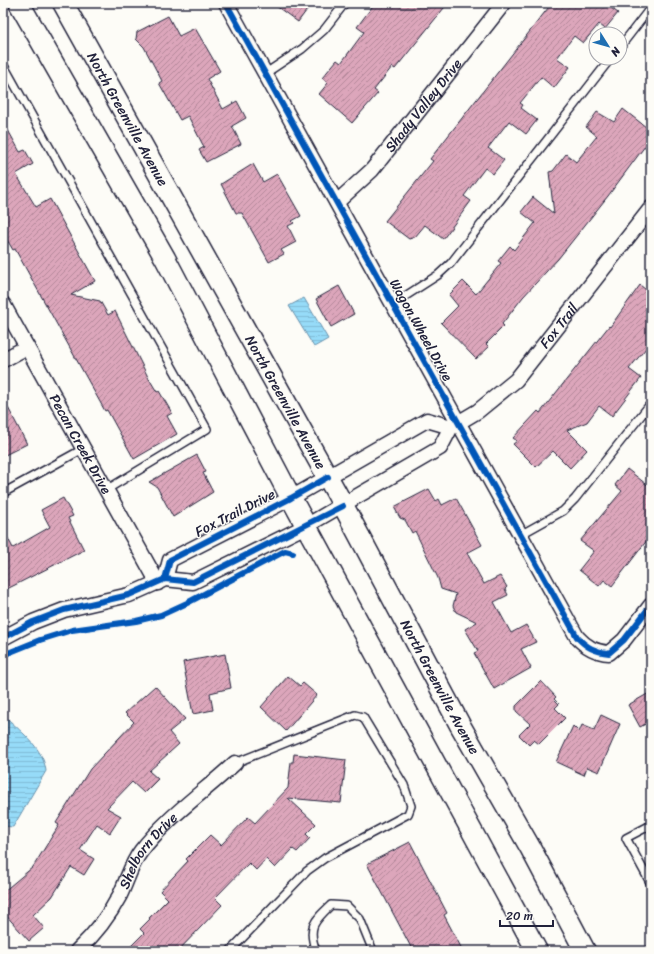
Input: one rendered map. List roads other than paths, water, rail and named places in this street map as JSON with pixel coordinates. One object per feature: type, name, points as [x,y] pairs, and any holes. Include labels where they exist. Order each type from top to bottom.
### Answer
[{"type":"main road","points":[[19,3],[165,258],[306,526],[537,951]]},
{"type":"main road","name":"North Greenville Avenue","points":[[63,3],[328,477],[460,725],[531,849],[584,951]]},
{"type":"street","name":"Wagon Wheel Drive","points":[[226,3],[393,304],[455,425],[520,534],[577,637],[585,645],[598,652],[609,653],[624,640],[651,605]]},
{"type":"street","name":"Shady Valley Drive","points":[[336,202],[372,170],[504,3]]},
{"type":"street","name":"Fox Trail","points":[[343,506],[440,448],[455,425],[497,397],[516,380],[651,208]]},
{"type":"street","name":"Pecan Creek Drive","points":[[3,304],[106,490],[162,581]]},
{"type":"street","points":[[3,360],[27,347]]},
{"type":"street","points":[[328,477],[427,420],[455,425]]},
{"type":"street","name":"Fox Trail Drive","points":[[162,581],[170,560],[291,498],[328,477]]},
{"type":"street","points":[[3,638],[33,622],[64,610],[129,595],[162,581],[193,582],[343,506]]},
{"type":"street","name":"Shelborn Drive","points":[[77,951],[90,938],[108,914],[120,895],[140,853],[151,839],[165,824],[235,763]]},
{"type":"lane","points":[[266,73],[302,49],[324,30],[345,3]]},
{"type":"lane","points":[[628,37],[651,7]]},
{"type":"lane","points":[[3,64],[206,429],[106,490]]},
{"type":"lane","points":[[393,304],[438,275],[451,263],[606,66]]},
{"type":"lane","points":[[520,534],[563,511],[575,499],[651,403]]},
{"type":"lane","points":[[3,492],[84,449]]},
{"type":"lane","points":[[230,951],[306,871],[325,858],[408,814],[411,806],[404,785],[363,718],[355,715],[235,763]]},
{"type":"lane","points":[[651,825],[626,838],[651,884]]},
{"type":"lane","points":[[316,951],[311,938],[314,921],[331,905],[347,906],[360,919],[373,951]]},
{"type":"water","points":[[304,298],[328,339],[314,347],[289,306]]},
{"type":"water","points":[[3,714],[35,746],[44,762],[46,771],[13,827],[3,826]]}]
